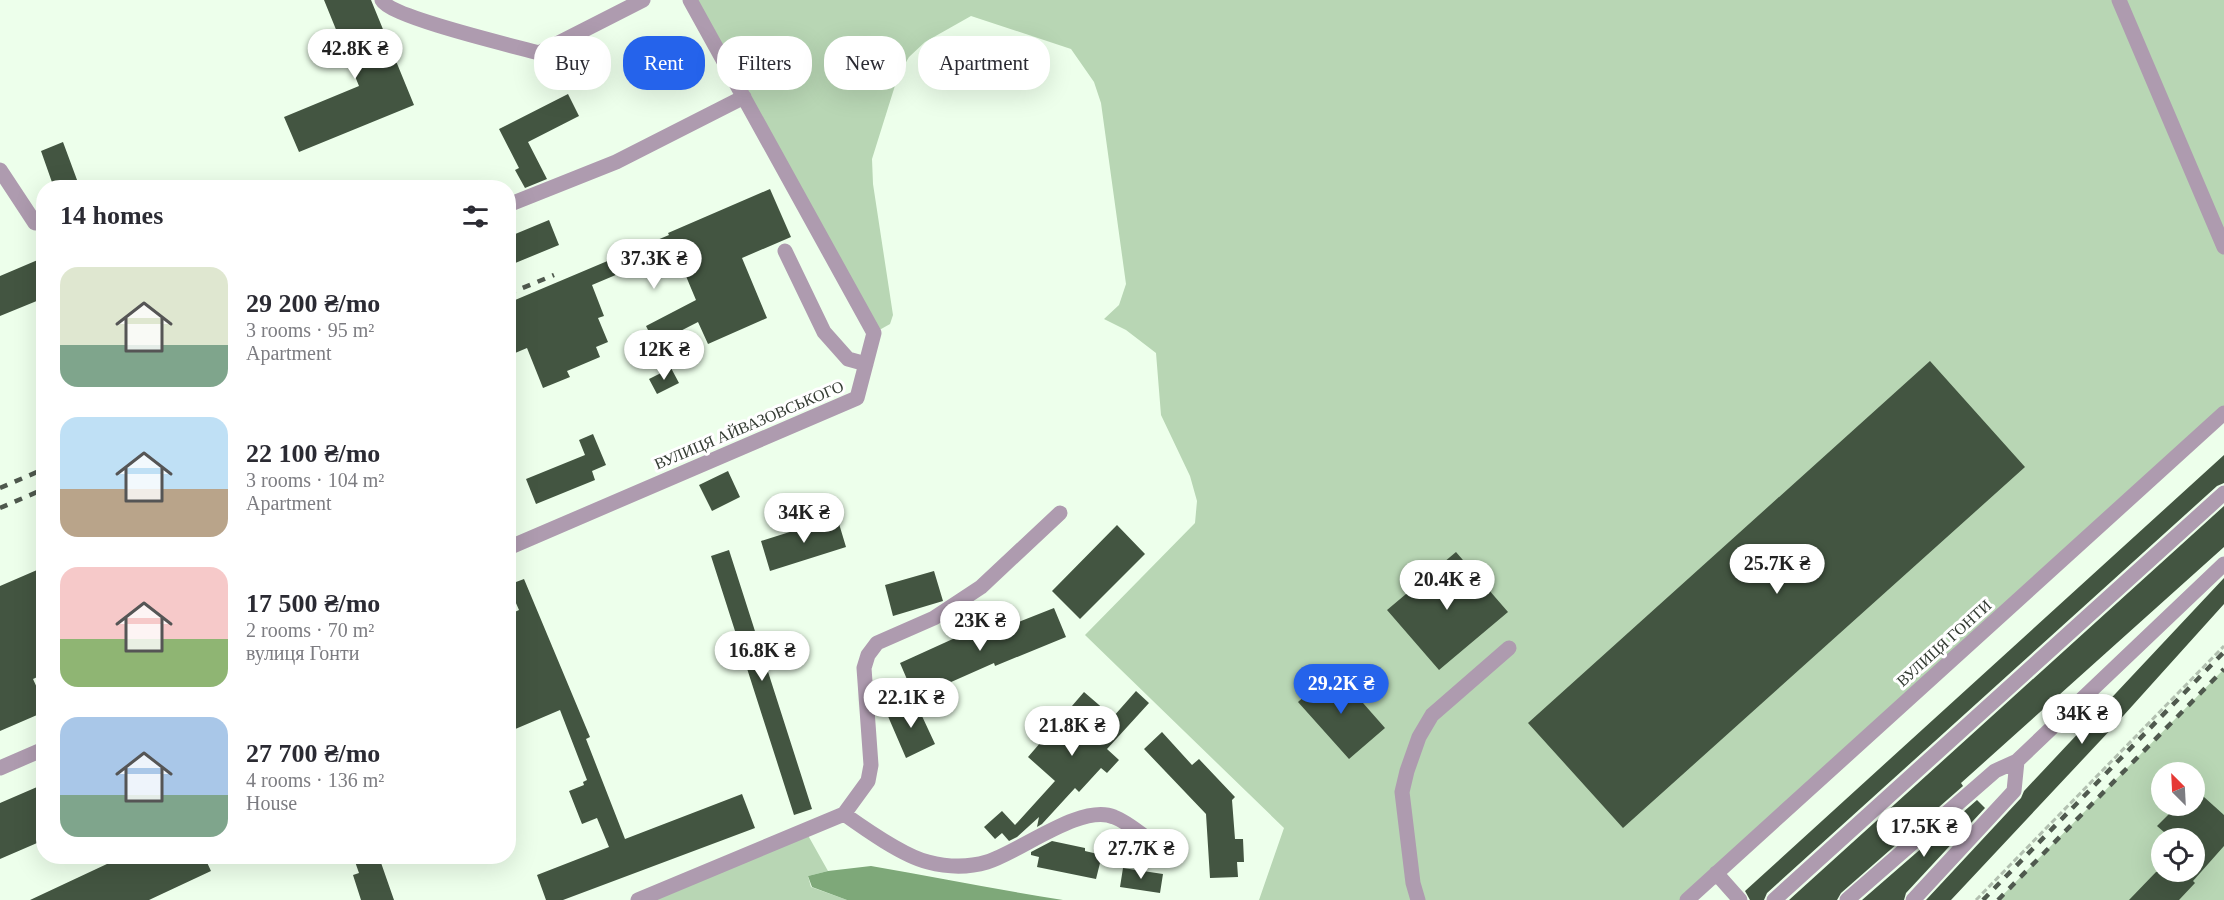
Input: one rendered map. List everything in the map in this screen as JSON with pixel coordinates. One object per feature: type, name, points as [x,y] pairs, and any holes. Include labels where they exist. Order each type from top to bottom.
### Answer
[{"type":"street","points":[[382,0],[384,5],[411,18],[539,53],[643,0]]},
{"type":"street","name":"ВУЛИЦЯ АЙВАЗОВСЬКОГО","points":[[516,545],[857,398],[874,333],[690,0]]},
{"type":"street","points":[[2119,0],[2224,247]]},
{"type":"street","points":[[516,202],[616,162],[744,97]]},
{"type":"street","points":[[0,171],[35,222]]},
{"type":"street","points":[[785,251],[824,332],[848,359],[866,364]]},
{"type":"street","name":"ВУЛИЦЯ ГОНТИ","points":[[1687,900],[2224,413]]},
{"type":"street","points":[[1774,900],[2224,493]]},
{"type":"street","points":[[638,900],[844,814],[868,781],[871,765],[864,668],[868,655],[877,644],[934,618],[981,587],[1060,513]]},
{"type":"street","points":[[1847,900],[1995,771],[2017,762],[2224,564]]},
{"type":"street","points":[[1418,900],[1413,883],[1402,792],[1419,737],[1432,715],[1509,648]]},
{"type":"street","points":[[0,768],[36,752]]},
{"type":"street","points":[[1913,900],[2014,791],[2017,762]]},
{"type":"street","points":[[844,814],[909,855],[925,862],[951,866],[975,865],[1005,856],[1075,819],[1093,814],[1114,816],[1156,845]]},
{"type":"street","points":[[1716,873],[1740,900]]},
{"type":"path","points":[[1977,900],[2224,646]]},
{"type":"shaded area","points":[[690,0],[2224,0],[2224,413],[1687,900],[1259,900],[1284,828],[1085,635],[1195,523],[1197,501],[1190,476],[1161,415],[1156,353],[1126,330],[1104,319],[1119,305],[1126,284],[1101,103],[1094,82],[1071,49],[1050,42],[1050,36],[1032,36],[971,16],[936,36],[918,36],[918,49],[906,62],[906,36],[824,36],[824,90],[894,90],[872,159],[873,184],[893,315],[890,324],[874,333],[740,90],[812,90],[812,36],[717,36],[717,49]]},
{"type":"shaded area","points":[[2224,669],[2224,900],[1998,900]]},
{"type":"shaded area","points":[[805,830],[828,871],[808,876],[811,887],[847,900],[638,900]]},
{"type":"shaded area","points":[[871,866],[1063,900],[847,900],[812,887],[808,876],[828,871]]},
{"type":"building","points":[[324,0],[371,0],[414,105],[299,152],[284,117],[359,86]]},
{"type":"building","points":[[568,94],[579,116],[528,142],[547,179],[525,188],[515,170],[519,168],[499,129]]},
{"type":"building","points":[[63,142],[77,180],[51,180],[41,151]]},
{"type":"building","points":[[770,189],[791,237],[742,258],[767,318],[708,344],[698,322],[655,344],[646,326],[696,300],[675,250],[592,285],[604,316],[598,318],[608,342],[596,347],[600,357],[567,371],[570,377],[543,388],[527,348],[516,353],[516,300],[669,235],[668,233]]},
{"type":"building","points":[[549,220],[559,245],[516,263],[516,234]]},
{"type":"building","points":[[36,261],[36,301],[0,316],[0,276]]},
{"type":"building","points":[[1930,361],[2025,467],[1623,828],[1528,723]]},
{"type":"building","points":[[671,368],[679,383],[657,394],[649,379]]},
{"type":"building","points":[[593,434],[606,465],[592,471],[595,480],[536,504],[526,479],[585,455],[579,440]]},
{"type":"building","points":[[2224,455],[2224,483],[2217,486],[1767,893],[1764,900],[1750,900],[1745,891]]},
{"type":"building","points":[[728,471],[740,497],[712,511],[699,485]]},
{"type":"building","points":[[2224,506],[2224,547],[1961,783],[1963,786],[1841,893],[1837,900],[1789,900]]},
{"type":"building","points":[[837,517],[846,547],[770,571],[761,541]]},
{"type":"building","points":[[1117,525],[1145,554],[1080,619],[1052,591]]},
{"type":"building","points":[[729,550],[812,809],[794,815],[711,556]]},
{"type":"building","points":[[1456,552],[1508,612],[1439,670],[1387,610]]},
{"type":"building","points":[[36,570],[36,678],[33,679],[36,686],[36,715],[0,731],[0,586]]},
{"type":"building","points":[[934,571],[943,601],[893,616],[885,585]]},
{"type":"building","points":[[2224,578],[2224,604],[2115,725],[1951,900],[1926,900],[2021,798],[2024,791]]},
{"type":"building","points":[[524,579],[590,737],[586,739],[625,839],[742,794],[755,828],[563,900],[546,900],[537,875],[609,847],[597,818],[582,824],[569,791],[584,785],[583,782],[587,780],[560,710],[516,729],[516,611],[519,610],[516,603],[516,582]]},
{"type":"building","points":[[1054,608],[1066,637],[995,666],[994,663],[915,698],[900,663],[977,628],[981,637]]},
{"type":"building","points":[[1334,670],[1385,728],[1349,759],[1298,702]]},
{"type":"building","points":[[1136,691],[1149,703],[1107,749],[1119,760],[1107,773],[1101,768],[1079,792],[1075,788],[1037,827],[1039,817],[1017,837],[1009,841],[1002,833],[995,839],[984,827],[1002,811],[1015,825],[1055,781],[1028,757],[1084,692],[1113,717]]},
{"type":"building","points":[[915,701],[935,744],[906,758],[887,714]]},
{"type":"building","points":[[1162,732],[1192,765],[1199,759],[1235,797],[1232,800],[1235,839],[1243,839],[1244,862],[1237,862],[1238,877],[1210,878],[1206,814],[1144,749]]},
{"type":"building","points":[[36,787],[36,843],[0,859],[0,803]]},
{"type":"building","points":[[2205,798],[2224,815],[2224,846],[2205,867],[2205,828],[2159,828],[2157,826],[2167,816],[2205,816]]},
{"type":"building","points":[[1977,800],[1985,808],[1906,893],[1904,900],[1862,900]]},
{"type":"building","points":[[1052,841],[1085,848],[1085,851],[1102,855],[1096,879],[1037,867],[1039,857],[1031,855],[1031,852]]},
{"type":"building","points":[[107,864],[208,864],[211,871],[149,900],[30,900]]},
{"type":"building","points":[[356,864],[381,864],[394,900],[361,900],[353,875],[359,873]]},
{"type":"building","points":[[1123,868],[1163,874],[1160,893],[1120,887]]},
{"type":"building","points":[[2151,877],[2151,882],[2195,883],[2179,900],[2129,900]]},
{"type":"railway","points":[[516,291],[554,275]]},
{"type":"railway","points":[[0,488],[36,472]]},
{"type":"railway","points":[[0,508],[36,492]]},
{"type":"railway","points":[[1983,900],[2224,652]]},
{"type":"railway","points":[[1998,900],[2224,669]]}]
